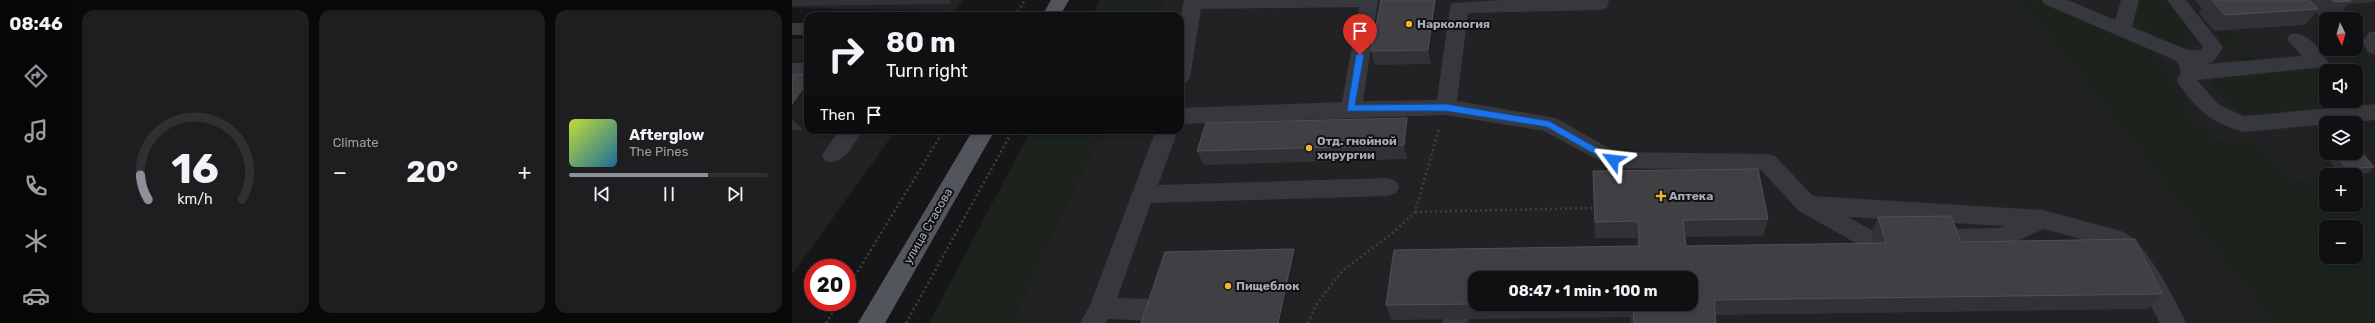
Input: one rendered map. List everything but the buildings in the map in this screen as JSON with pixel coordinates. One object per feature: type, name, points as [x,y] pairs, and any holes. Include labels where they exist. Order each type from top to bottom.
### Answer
[{"type":"main road","points":[[1053,12],[1060,0]]},
{"type":"main road","name":"улица Стасова","points":[[871,323],[982,134]]},
{"type":"lane","points":[[1446,108],[1459,7],[1600,4],[1600,0]]},
{"type":"lane","points":[[2051,0],[2122,28],[2188,65],[2318,62],[2297,39]]},
{"type":"lane","points":[[2122,28],[2130,0]]},
{"type":"lane","points":[[2176,0],[2213,47],[2206,57],[2188,65]]},
{"type":"lane","points":[[1184,52],[1192,2],[1369,1],[1350,108]]},
{"type":"lane","points":[[792,29],[804,29]]},
{"type":"lane","points":[[2375,38],[2373,42],[2375,46]]},
{"type":"lane","points":[[2188,65],[2187,82],[2208,109],[2227,120],[2243,124],[2375,112]]},
{"type":"lane","points":[[792,70],[804,70]]},
{"type":"lane","points":[[1184,116],[1350,108],[1446,108],[1549,124],[1613,160],[1767,162],[1808,205],[1868,240],[1873,240]]},
{"type":"lane","points":[[833,155],[848,134]]},
{"type":"lane","points":[[1156,310],[1097,316],[1166,134]]},
{"type":"lane","points":[[1144,194],[1388,187]]},
{"type":"lane","points":[[1808,205],[2043,219],[2121,241],[2147,274],[2173,323]]},
{"type":"lane","points":[[1945,239],[2001,238],[2043,219]]},
{"type":"path","points":[[1018,12],[1026,0]]},
{"type":"path","points":[[1308,323],[1316,306],[1342,271],[1394,232],[1415,212],[1446,108]]},
{"type":"path","points":[[856,274],[942,134]]},
{"type":"path","points":[[906,323],[1011,134]]},
{"type":"path","points":[[1415,212],[1594,208]]},
{"type":"path","points":[[826,323],[833,311]]},
{"type":"shaded area","points":[[792,0],[963,0],[955,11],[792,8]]},
{"type":"shaded area","points":[[1100,0],[1163,0],[1158,12],[1093,12]]},
{"type":"shaded area","points":[[1163,0],[2375,0],[2375,323],[1011,323],[1100,134],[1184,134],[1184,12],[1158,12]]},
{"type":"shaded area","points":[[2011,0],[2036,0],[2150,45],[2188,102],[2183,103],[2200,126],[2206,126],[2216,140],[2250,139],[2267,150],[2291,181],[2319,179],[2319,212],[2363,212],[2363,175],[2375,174],[2375,323],[2272,323],[2027,11]]},
{"type":"shaded area","points":[[2141,0],[2168,0],[2199,39],[2195,45],[2179,44],[2162,39],[2147,32],[2141,27],[2136,21]]},
{"type":"shaded area","points":[[2231,31],[2257,62],[2250,62],[2238,57],[2228,49],[2215,32]]},
{"type":"shaded area","points":[[792,39],[804,39],[804,134],[893,134],[792,275]]},
{"type":"shaded area","points":[[2363,50],[2375,65],[2375,105],[2363,106],[2363,64],[2347,64],[2340,56],[2363,56]]},
{"type":"shaded area","points":[[2319,67],[2319,108],[2341,108],[2250,116],[2230,107],[2212,85],[2211,81],[2218,75]]},
{"type":"shaded area","points":[[2375,121],[2375,160],[2363,146],[2363,122]]},
{"type":"shaded area","points":[[1029,134],[1100,134],[1011,323],[929,323]]},
{"type":"place","name":"Наркология","points":[[1409,24]]},
{"type":"place","name":"Отд. гнойной хирургии","points":[[1309,148]]},
{"type":"place","name":"Аптека","points":[[1661,196]]},
{"type":"place","name":"Пищеблок","points":[[1228,286]]},
{"type":"route","points":[[1360,55],[1350,108],[1446,108],[1549,124],[1613,160]]}]
